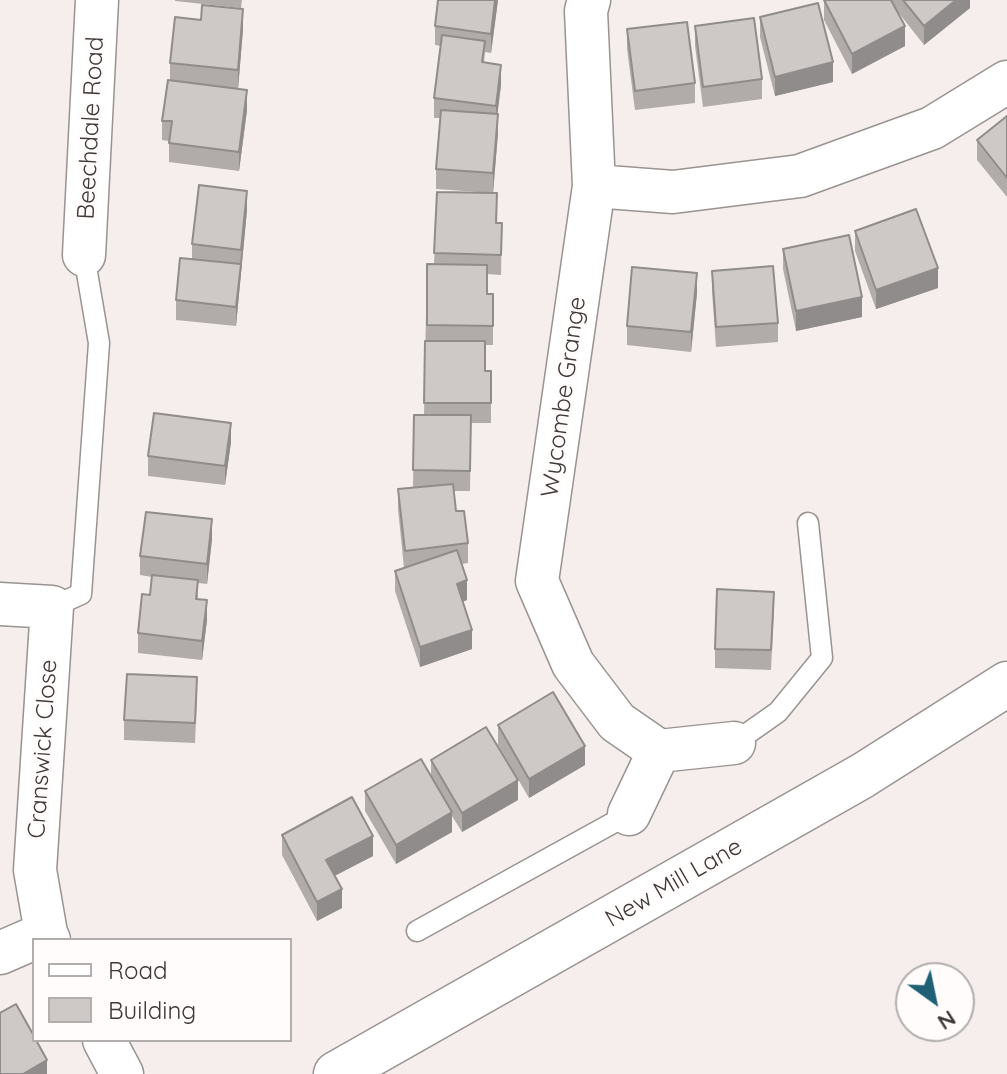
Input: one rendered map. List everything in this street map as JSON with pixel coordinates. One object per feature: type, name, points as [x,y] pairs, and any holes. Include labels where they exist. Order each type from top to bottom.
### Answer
[{"type":"street","name":"Beechdale Road","points":[[84,255],[97,0]]},
{"type":"street","name":"Wycombe Grange","points":[[589,0],[586,11],[594,186],[537,581],[573,664],[617,722],[659,751]]},
{"type":"street","points":[[594,186],[673,192],[800,176],[932,128],[1007,82]]},
{"type":"street","points":[[0,604],[52,607]]},
{"type":"street","name":"Cranswick Close","points":[[47,937],[35,870],[52,607]]},
{"type":"street","name":"New Mill Lane","points":[[336,1074],[862,776],[1007,684]]},
{"type":"street","points":[[629,814],[659,751],[734,743]]},
{"type":"street","points":[[0,953],[32,942]]},
{"type":"street","points":[[105,1042],[122,1074]]},
{"type":"lane","points":[[52,607],[81,594],[99,343],[84,255]]},
{"type":"lane","points":[[734,743],[778,712],[822,658],[808,523]]},
{"type":"lane","points":[[417,931],[629,814]]},
{"type":"building","points":[[438,0],[495,0],[491,34],[435,26]]},
{"type":"building","points":[[824,0],[891,0],[905,26],[852,54]]},
{"type":"building","points":[[903,0],[956,0],[924,26]]},
{"type":"building","points":[[818,3],[833,62],[775,77],[760,17]]},
{"type":"building","points":[[202,5],[243,9],[238,70],[170,63],[175,17],[201,20]]},
{"type":"building","points":[[754,18],[762,79],[703,87],[695,26]]},
{"type":"building","points":[[687,22],[695,83],[635,91],[627,29]]},
{"type":"building","points":[[442,35],[485,41],[482,62],[501,65],[496,106],[434,98]]},
{"type":"building","points":[[168,80],[247,90],[239,152],[169,143],[172,121],[162,121]]},
{"type":"building","points":[[441,110],[498,114],[493,173],[436,169]]},
{"type":"building","points":[[1007,116],[1007,178],[977,140]]},
{"type":"building","points":[[199,185],[247,191],[241,250],[192,244]]},
{"type":"building","points":[[437,192],[497,193],[496,223],[502,223],[501,255],[434,253]]},
{"type":"building","points":[[916,209],[938,268],[876,290],[855,231]]},
{"type":"building","points":[[849,235],[862,297],[796,311],[783,249]]},
{"type":"building","points":[[180,258],[241,264],[236,307],[176,300]]},
{"type":"building","points":[[427,264],[487,265],[487,294],[493,294],[493,326],[427,325]]},
{"type":"building","points":[[773,266],[778,323],[716,327],[712,271]]},
{"type":"building","points":[[632,267],[697,273],[691,332],[627,326]]},
{"type":"building","points":[[425,341],[485,341],[485,371],[491,371],[491,403],[424,403]]},
{"type":"building","points":[[154,413],[231,423],[225,466],[148,456]]},
{"type":"building","points":[[414,415],[471,415],[470,471],[413,470]]},
{"type":"building","points":[[453,484],[456,511],[464,511],[468,543],[405,551],[398,489]]},
{"type":"building","points":[[146,512],[212,519],[207,564],[140,556]]},
{"type":"building","points":[[457,550],[467,580],[457,584],[472,630],[420,647],[395,571]]},
{"type":"building","points":[[152,575],[198,580],[196,599],[207,600],[202,641],[138,633],[142,594],[150,595]]},
{"type":"building","points":[[717,589],[774,592],[771,650],[715,649]]},
{"type":"building","points":[[127,674],[197,677],[195,723],[124,720]]},
{"type":"building","points":[[553,692],[585,746],[529,779],[498,725]]},
{"type":"building","points":[[486,727],[518,780],[462,813],[431,760]]},
{"type":"building","points":[[421,759],[452,812],[396,845],[365,791]]},
{"type":"building","points":[[352,797],[373,836],[326,860],[342,889],[317,902],[282,835]]},
{"type":"building","points":[[16,1004],[32,1032],[32,1042],[37,1042],[47,1060],[23,1074],[0,1074],[0,1013]]}]
